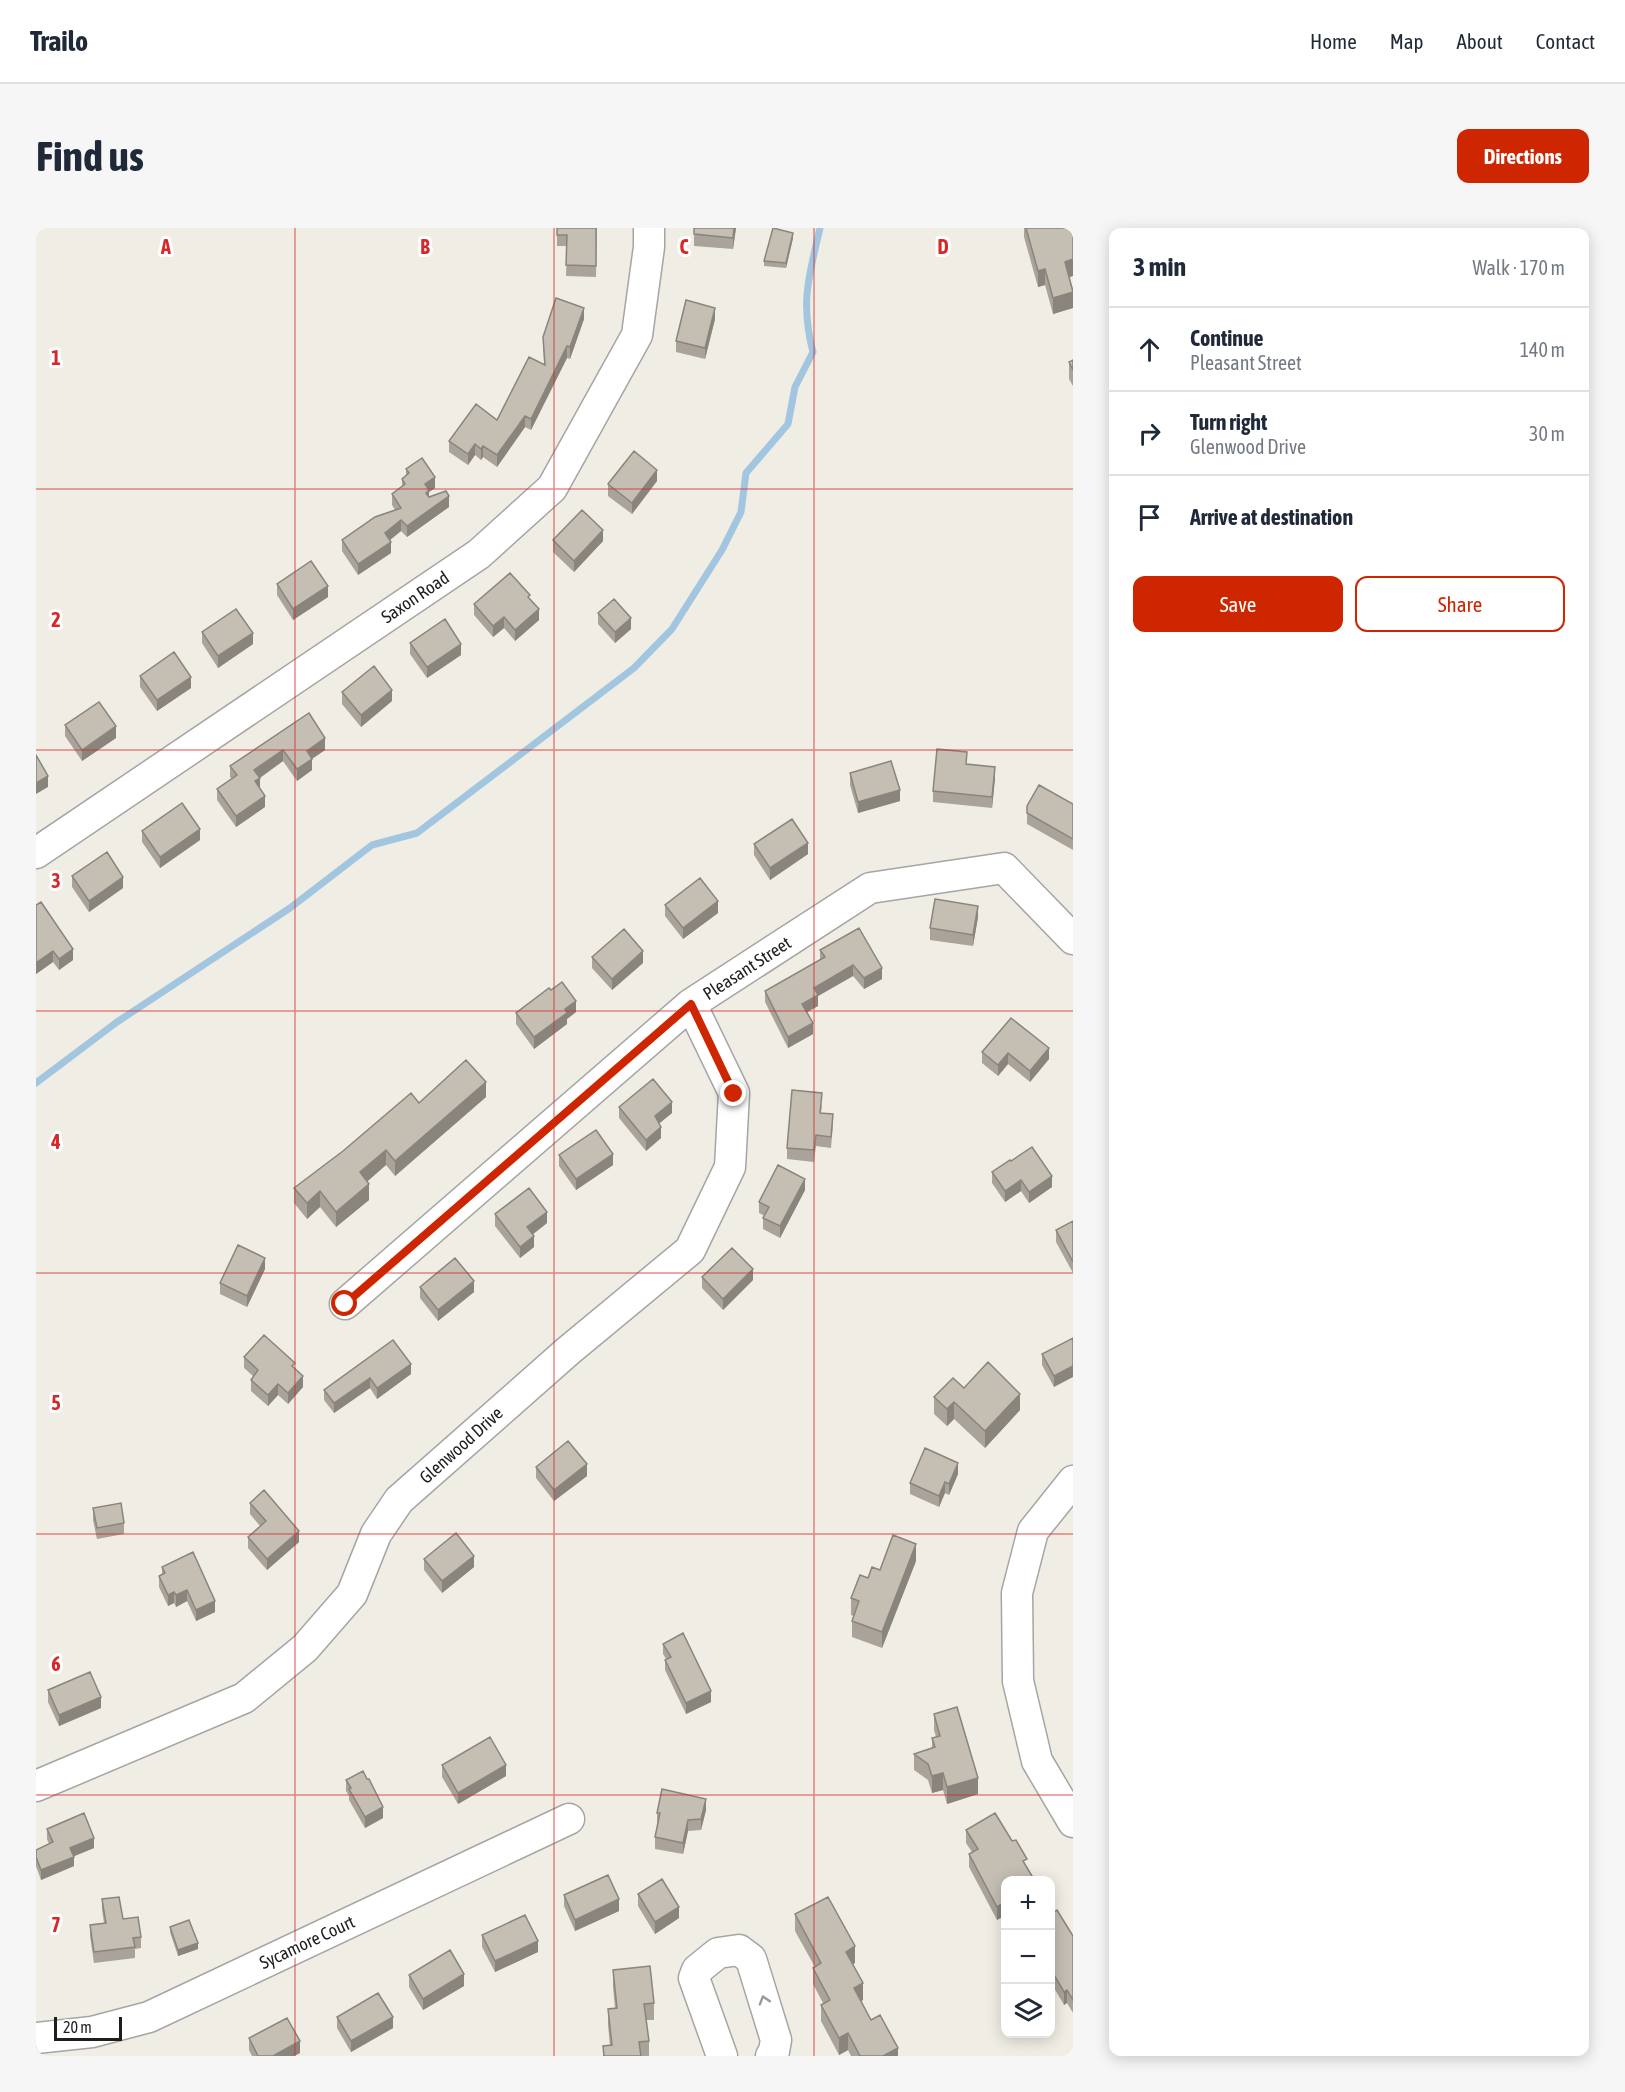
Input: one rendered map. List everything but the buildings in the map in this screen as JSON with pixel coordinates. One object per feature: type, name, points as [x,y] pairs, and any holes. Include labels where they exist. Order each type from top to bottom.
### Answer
[{"type":"street","name":"Saxon Road","points":[[36,853],[479,554],[552,488],[637,335],[649,247],[649,228]]},
{"type":"street","name":"Pleasant Street","points":[[345,1304],[691,1004],[870,888],[1004,868],[1073,939]]},
{"type":"street","name":"Glenwood Drive","points":[[36,1786],[244,1698],[305,1648],[352,1594],[376,1534],[399,1500],[568,1351],[690,1250],[730,1167],[734,1094],[691,1004]]},
{"type":"street","points":[[1073,1481],[1033,1531],[1017,1593],[1018,1681],[1037,1761],[1073,1822]]},
{"type":"street","name":"Sycamore Court","points":[[36,2038],[92,2032],[149,2017],[569,1819]]},
{"type":"street","points":[[722,2056],[694,1978],[696,1970],[718,1953],[739,1950],[751,1959],[770,2020],[776,2040],[771,2056]]},
{"type":"waterway","points":[[36,1083],[117,1022],[290,908],[372,845],[417,833],[634,668],[672,629],[722,550],[741,512],[746,473],[788,424],[795,387],[813,352],[807,318],[807,303],[810,275],[820,228]]},
{"type":"route","points":[[345,1304],[691,1004],[734,1094]]}]
